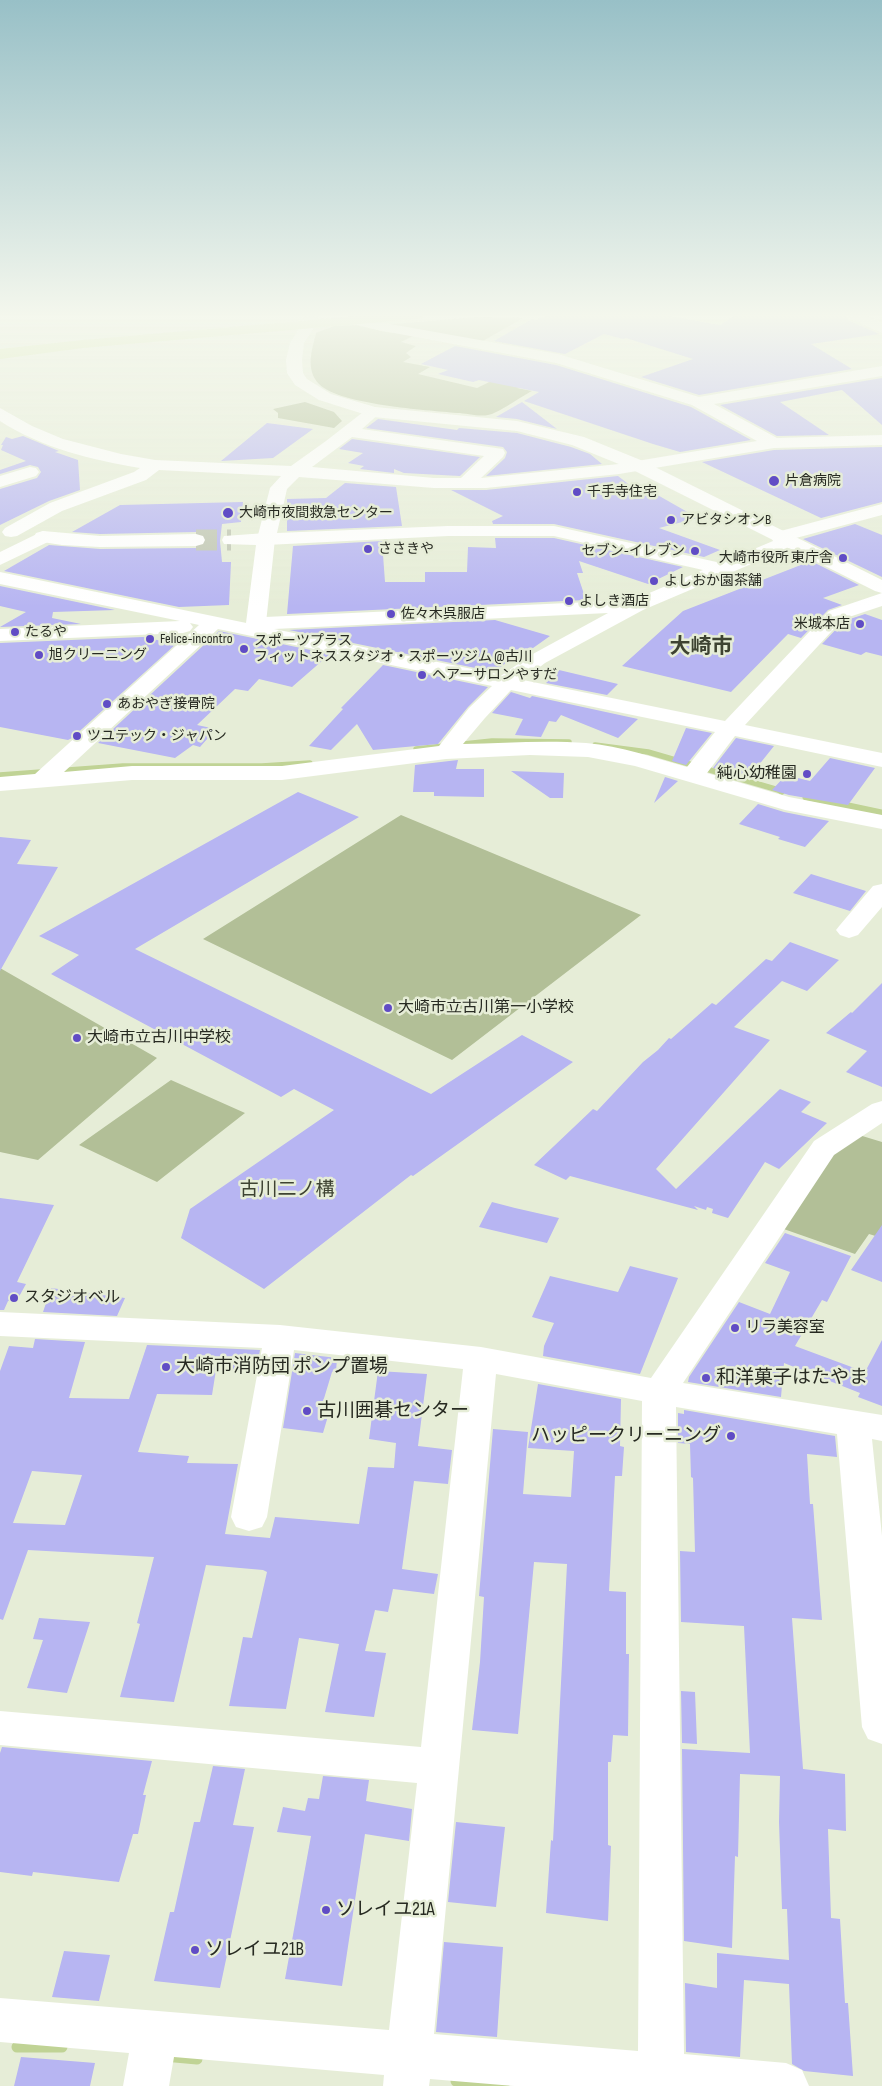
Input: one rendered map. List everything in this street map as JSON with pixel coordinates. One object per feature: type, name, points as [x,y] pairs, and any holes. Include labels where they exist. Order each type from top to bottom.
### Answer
[{"type":"street","points":[[256,623],[266,539],[279,488],[295,471],[373,412]]},
{"type":"street","points":[[377,412],[517,426],[578,441],[636,465],[882,587]]},
{"type":"street","points":[[717,412],[774,443]]},
{"type":"street","points":[[2,417],[48,441],[100,456],[155,465],[295,471],[434,483],[486,483],[619,469],[774,443],[882,440]]},
{"type":"street","points":[[348,432],[497,453],[466,483]]},
{"type":"street","points":[[6,531],[56,506],[140,476],[155,465]]},
{"type":"street","points":[[0,482],[30,472]]},
{"type":"street","points":[[449,747],[477,713],[507,682],[538,659],[636,606],[722,569],[784,539],[882,509]]},
{"type":"street","points":[[232,540],[448,531],[538,530],[554,531],[722,569]]},
{"type":"street","points":[[6,531],[69,542],[196,540]]},
{"type":"street","points":[[0,559],[43,538]]},
{"type":"street","points":[[0,578],[218,625],[731,727],[882,760]]},
{"type":"street","points":[[698,769],[731,727],[836,615],[882,599]]},
{"type":"street","points":[[0,635],[636,606]]},
{"type":"street","points":[[48,775],[218,625]]},
{"type":"street","points":[[0,784],[48,775],[282,773],[364,764],[449,747],[588,750],[698,769],[785,803],[882,822]]},
{"type":"street","points":[[849,930],[882,891]]},
{"type":"street","points":[[661,2081],[659,1392],[824,1148],[882,1110]]},
{"type":"street","points":[[0,1324],[280,1337],[481,1359],[659,1392],[867,1425],[881,1703]]},
{"type":"street","points":[[248,1517],[280,1337]]},
{"type":"street","points":[[408,2070],[481,1359]]},
{"type":"street","points":[[0,1728],[439,1767]]},
{"type":"street","points":[[0,2020],[156,2033],[408,2070],[784,2086]]},
{"type":"street","points":[[146,2086],[156,2033]]},
{"type":"green space","points":[[334,412],[342,421],[334,428],[278,418],[278,413]]},
{"type":"green space","points":[[453,412],[496,412],[484,415]]},
{"type":"green space","points":[[401,815],[641,915],[452,1060],[203,939]]},
{"type":"green space","points":[[0,968],[157,1058],[38,1160],[0,1152]]},
{"type":"green space","points":[[171,1080],[245,1113],[157,1182],[79,1145]]},
{"type":"green space","points":[[859,1135],[882,1142],[882,1238],[869,1234],[855,1254],[778,1227],[831,1151]]},
{"type":"building","points":[[504,412],[535,412],[557,429],[517,419],[496,417]]},
{"type":"building","points":[[558,412],[701,412],[751,440],[680,452]]},
{"type":"building","points":[[734,412],[795,412],[829,435],[777,436]]},
{"type":"building","points":[[868,412],[882,412],[882,425]]},
{"type":"building","points":[[378,419],[457,430],[459,428],[517,433],[571,447],[590,454],[602,464],[486,476],[505,458],[507,452],[503,447],[366,428]]},
{"type":"building","points":[[267,423],[313,429],[273,458],[221,461]]},
{"type":"building","points":[[23,436],[59,451],[55,452],[78,460],[80,490],[49,501],[0,525],[0,489],[37,478],[41,472],[38,467],[30,465],[0,474],[0,470],[26,461],[1,450],[3,445],[1,445],[6,437],[12,439]]},
{"type":"building","points":[[352,439],[480,457],[460,476],[404,473],[394,469],[394,473],[360,469],[364,466],[348,463],[363,453],[339,449]]},
{"type":"building","name":"片倉病院","points":[[882,447],[882,502],[821,518],[702,462],[774,450]]},
{"type":"building","points":[[618,476],[644,496],[654,493],[698,518],[659,528],[720,550],[704,557],[554,524],[493,524],[492,521],[503,516],[451,490],[486,490]]},
{"type":"building","points":[[345,483],[396,487],[402,526],[287,531],[287,499],[326,498]]},
{"type":"building","points":[[243,502],[241,522],[222,524],[220,541],[222,562],[231,562],[229,605],[179,607],[4,571],[49,545],[100,549],[196,548],[204,546],[207,541],[205,535],[196,532],[100,534],[72,532],[120,505]]},
{"type":"building","points":[[855,524],[882,535],[882,577],[803,539]]},
{"type":"building","points":[[495,538],[554,538],[683,567],[648,584],[579,561],[583,573],[577,573],[586,600],[287,614],[293,546],[382,541],[385,582],[425,582],[425,572],[467,572],[468,547],[496,548]]},
{"type":"building","points":[[811,561],[859,585],[823,598],[842,605],[828,610],[801,638],[788,634],[731,692],[622,666],[683,611]]},
{"type":"building","points":[[0,586],[115,610],[53,612],[52,618],[81,624],[0,627],[26,612],[0,606]]},
{"type":"building","points":[[865,614],[882,620],[882,656],[866,652],[861,655],[822,644],[844,621]]},
{"type":"building","points":[[495,620],[550,636],[526,653],[520,651],[495,672],[289,630]]},
{"type":"building","points":[[219,631],[330,654],[292,687],[259,679],[248,691],[235,689],[197,725],[216,729],[200,747],[193,745],[175,758],[98,743]]},
{"type":"building","points":[[143,637],[176,644],[72,738],[68,740],[0,727],[0,643]]},
{"type":"building","points":[[383,665],[488,687],[468,707],[438,744],[373,750],[357,724],[331,750],[309,746],[343,709],[341,708]]},
{"type":"building","points":[[559,670],[618,684],[607,695],[546,683]]},
{"type":"building","points":[[511,692],[530,698],[532,696],[638,719],[618,738],[561,715],[556,722],[549,721],[541,737],[515,735],[523,719],[492,713]]},
{"type":"building","points":[[686,728],[712,733],[686,765],[672,761]]},
{"type":"building","points":[[736,738],[774,746],[750,776],[713,768]]},
{"type":"building","points":[[830,758],[875,768],[848,805],[789,795],[772,790],[786,775],[810,781]]},
{"type":"building","points":[[458,760],[456,769],[484,769],[484,797],[434,796],[434,792],[413,792],[415,765]]},
{"type":"building","points":[[511,771],[564,773],[563,798],[550,798]]},
{"type":"building","points":[[665,777],[678,781],[654,803]]},
{"type":"building","points":[[298,792],[359,817],[135,949],[431,1094],[522,1035],[573,1062],[413,1176],[411,1175],[264,1289],[181,1238],[190,1209],[334,1110],[294,1089],[281,1097],[51,974],[79,955],[39,936]]},
{"type":"building","points":[[758,804],[784,812],[829,821],[805,847],[739,824]]},
{"type":"building","points":[[0,837],[31,840],[17,864],[58,867],[0,971]]},
{"type":"building","points":[[811,874],[866,891],[850,911],[793,893]]},
{"type":"building","points":[[790,942],[839,960],[807,991],[782,981],[734,1027],[770,1040],[656,1169],[676,1189],[780,1089],[811,1102],[801,1112],[827,1123],[779,1169],[765,1162],[728,1218],[712,1213],[713,1209],[707,1207],[706,1210],[694,1206],[698,1210],[570,1176],[566,1180],[534,1165],[593,1109],[597,1111],[643,1062],[669,1038],[671,1039],[712,1003],[716,1005],[766,959],[772,961]]},
{"type":"building","points":[[882,983],[882,1087],[846,1072],[867,1051],[826,1033],[852,1013]]},
{"type":"building","points":[[0,1198],[54,1205],[17,1282],[26,1284],[16,1302],[8,1301],[4,1310],[0,1310]]},
{"type":"building","points":[[492,1202],[559,1218],[547,1243],[479,1227]]},
{"type":"building","points":[[882,1225],[882,1282],[851,1270]]},
{"type":"building","points":[[785,1233],[851,1256],[827,1302],[822,1300],[795,1346],[865,1372],[882,1340],[882,1406],[858,1397],[860,1393],[784,1363],[781,1397],[688,1382],[689,1377],[739,1302],[770,1314],[790,1272],[765,1263]]},
{"type":"building","points":[[630,1266],[678,1278],[640,1374],[543,1356],[544,1346],[554,1323],[532,1317],[550,1276],[618,1292]]},
{"type":"building","points":[[51,1288],[125,1298],[117,1316],[43,1312]]},
{"type":"building","points":[[35,1339],[85,1342],[69,1398],[129,1399],[147,1345],[260,1350],[256,1371],[216,1370],[212,1395],[157,1394],[138,1452],[189,1456],[187,1463],[238,1464],[225,1534],[270,1538],[275,1517],[359,1524],[368,1467],[394,1468],[396,1443],[369,1439],[378,1371],[427,1374],[418,1446],[452,1450],[448,1484],[414,1481],[402,1569],[438,1574],[434,1594],[393,1589],[388,1612],[375,1610],[365,1651],[386,1653],[374,1717],[325,1712],[339,1644],[299,1638],[286,1709],[229,1706],[243,1637],[252,1638],[267,1572],[263,1570],[206,1565],[174,1702],[120,1697],[140,1624],[137,1623],[154,1557],[28,1550],[3,1620],[0,1619],[0,1371],[9,1346],[33,1348]],"holes":[[[32,1471],[82,1475],[65,1525],[13,1523]]]},
{"type":"building","points":[[295,1353],[337,1358],[336,1372],[332,1372],[322,1405],[331,1406],[323,1433],[283,1428]]},
{"type":"building","points":[[538,1384],[621,1399],[620,1446],[624,1447],[622,1476],[615,1476],[609,1591],[626,1592],[626,1654],[629,1654],[628,1736],[613,1735],[611,1762],[608,1762],[608,1845],[611,1846],[608,1921],[546,1913],[551,1840],[553,1841],[567,1564],[534,1562],[518,1734],[472,1730],[480,1662],[484,1597],[479,1596],[493,1429],[528,1432],[523,1494],[571,1497],[574,1451],[528,1448]]},
{"type":"building","points":[[684,1410],[835,1436],[837,1457],[807,1454],[810,1504],[813,1504],[822,1620],[792,1618],[803,1769],[845,1774],[846,1831],[828,1829],[831,1918],[840,1919],[845,2003],[848,2003],[853,2076],[804,2071],[792,2064],[789,1984],[744,1980],[740,2057],[686,2052],[685,1983],[717,1988],[717,1953],[789,1960],[787,1909],[782,1909],[779,1822],[780,1776],[740,1774],[738,1857],[735,1856],[732,1948],[684,1941],[682,1749],[750,1753],[744,1626],[681,1622],[680,1551],[695,1552],[690,1444],[678,1443],[678,1413],[684,1414]]},
{"type":"building","points":[[39,1618],[90,1622],[67,1693],[27,1688],[43,1640],[33,1639]]},
{"type":"building","points":[[681,1691],[695,1692],[697,1744],[682,1743]]},
{"type":"building","points":[[2,1747],[152,1761],[143,1795],[146,1795],[138,1834],[133,1834],[119,1882],[33,1872],[32,1876],[0,1872],[0,1753]]},
{"type":"building","points":[[213,1766],[245,1769],[233,1825],[254,1827],[220,1988],[154,1981],[170,1912],[174,1912],[194,1822],[200,1822]]},
{"type":"building","points":[[323,1776],[369,1780],[366,1801],[412,1809],[409,1841],[365,1834],[342,1986],[285,1979],[311,1836],[277,1832],[283,1807],[305,1811],[308,1798],[319,1799]]},
{"type":"building","points":[[456,1822],[505,1827],[496,1907],[448,1902]]},
{"type":"building","points":[[444,1942],[503,1947],[497,2037],[436,2032]]},
{"type":"building","points":[[64,1951],[110,1955],[99,2001],[52,1997]]},
{"type":"building","points":[[21,2057],[95,2063],[90,2086],[14,2086]]},
{"type":"waterway","points":[[416,749],[492,741],[569,742]]},
{"type":"waterway","points":[[595,745],[648,752],[782,791],[780,790]]},
{"type":"waterway","points":[[0,775],[123,766],[262,766],[310,763]]},
{"type":"waterway","points":[[806,797],[882,813]]},
{"type":"waterway","points":[[17,2047],[62,2047]]},
{"type":"waterway","points":[[164,2056],[197,2059]]},
{"type":"waterway","points":[[456,2081],[504,2086]]},
{"type":"tunnel","points":[[196,540],[231,540]]},
{"type":"place","name":"片倉病院","points":[[774,481]]},
{"type":"place","name":"千手寺住宅","points":[[577,492]]},
{"type":"place","name":"大崎市夜間救急センター","points":[[228,513]]},
{"type":"place","name":"アビタシオンB","points":[[671,520]]},
{"type":"place","name":"ささきや","points":[[368,549]]},
{"type":"place","name":"セブン-イレブン","points":[[695,551]]},
{"type":"place","name":"大崎市役所 東庁舎","points":[[843,558]]},
{"type":"place","name":"よしおか園茶舗","points":[[654,581]]},
{"type":"place","name":"よしき酒店","points":[[569,601]]},
{"type":"place","name":"佐々木呉服店","points":[[391,614]]},
{"type":"place","name":"米城本店","points":[[860,624]]},
{"type":"place","name":"たるや","points":[[15,632]]},
{"type":"place","name":"Felice-incontro","points":[[150,639]]},
{"type":"place","name":"スポーツプラス フィットネススタジオ・スポーツジム @古川","points":[[244,649]]},
{"type":"place","name":"旭クリーニング","points":[[39,655]]},
{"type":"place","name":"ヘアーサロンやすだ","points":[[422,675]]},
{"type":"place","name":"あおやぎ接骨院","points":[[107,704]]},
{"type":"place","name":"ツユテック・ジャパン","points":[[77,736]]},
{"type":"place","name":"純心幼稚園","points":[[807,774]]},
{"type":"place","name":"大崎市立古川第一小学校","points":[[388,1008]]},
{"type":"place","name":"大崎市立古川中学校","points":[[77,1038]]},
{"type":"place","name":"スタジオベル","points":[[14,1298]]},
{"type":"place","name":"リラ美容室","points":[[735,1328]]},
{"type":"place","name":"大崎市消防団 ポンプ置場","points":[[166,1367]]},
{"type":"place","name":"和洋菓子はたやま","points":[[706,1378]]},
{"type":"place","name":"古川囲碁センター","points":[[307,1411]]},
{"type":"place","name":"ハッピークリーニング","points":[[731,1436]]},
{"type":"place","name":"ソレイユ21A","points":[[326,1910]]},
{"type":"place","name":"ソレイユ21B","points":[[195,1950]]},
{"type":"district","name":"大崎市","points":[[701,648]]},
{"type":"district","name":"古川二ノ構","points":[[287,1190]]}]
